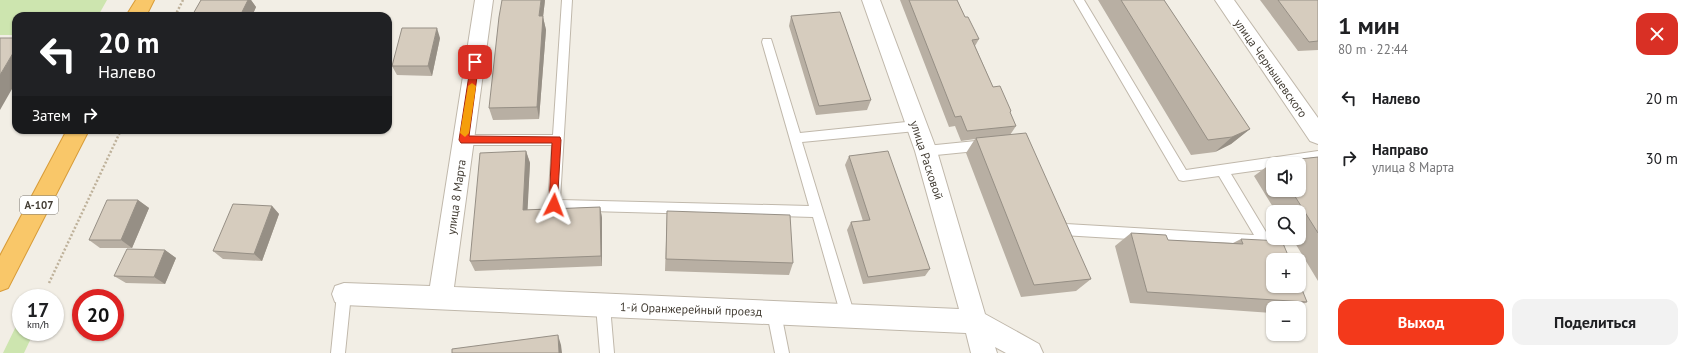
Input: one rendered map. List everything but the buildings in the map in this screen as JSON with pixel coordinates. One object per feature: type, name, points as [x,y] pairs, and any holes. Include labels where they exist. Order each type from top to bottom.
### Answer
[{"type":"highway","points":[[138,12],[145,0]]},
{"type":"highway","name":"А-107","points":[[0,280],[76,134]]},
{"type":"street","name":"улица 8 Марта","points":[[440,298],[484,0]]},
{"type":"street","name":"улица Расковой","points":[[871,0],[926,151],[984,353]]},
{"type":"street","name":"улица Чернышевского","points":[[1224,0],[1318,135]]},
{"type":"street","name":"1-й Оранжерейный проезд","points":[[344,294],[975,322],[1030,353]]},
{"type":"lane","points":[[567,0],[554,205],[817,212]]},
{"type":"lane","points":[[1079,0],[1183,176],[1318,156]]},
{"type":"lane","points":[[767,42],[848,316]]},
{"type":"lane","points":[[796,138],[916,126]]},
{"type":"lane","points":[[464,140],[557,140]]},
{"type":"lane","points":[[926,151],[1000,144]]},
{"type":"lane","points":[[1053,209],[1062,229],[1265,241],[1222,170]]},
{"type":"lane","points":[[338,353],[344,294]]},
{"type":"lane","points":[[603,306],[607,353]]},
{"type":"lane","points":[[774,313],[782,353]]},
{"type":"path","points":[[177,12],[183,0]]},
{"type":"path","points":[[49,283],[120,134]]},
{"type":"green space","points":[[0,0],[107,0],[100,12],[12,12],[12,35],[0,35]]},
{"type":"green space","points":[[12,334],[12,341],[30,341],[24,353],[3,353]]},
{"type":"slow traffic","points":[[465,133],[472,86]]},
{"type":"route","points":[[475,62],[464,140],[557,140],[554,205]]}]
